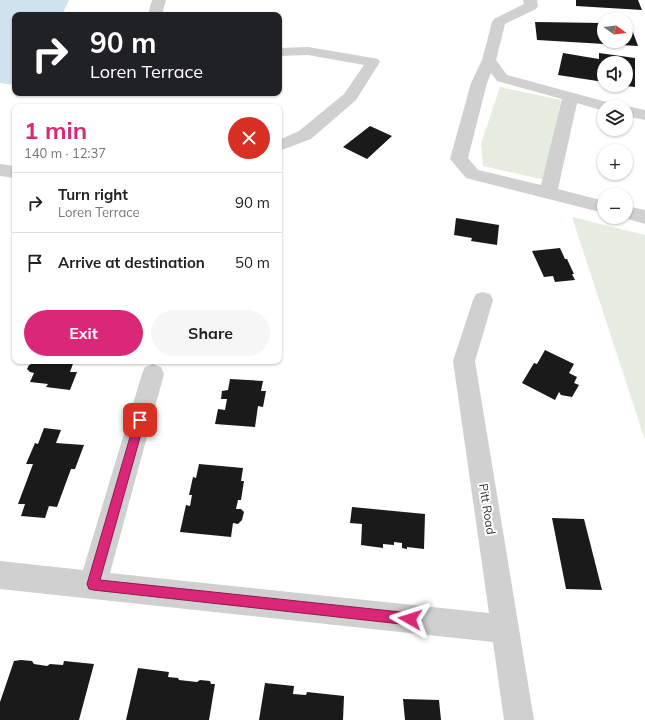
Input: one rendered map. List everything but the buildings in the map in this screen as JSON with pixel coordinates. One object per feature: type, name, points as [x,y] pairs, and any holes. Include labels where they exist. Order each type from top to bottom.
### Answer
[{"type":"street","points":[[156,12],[159,0]]},
{"type":"street","points":[[530,0],[531,6],[499,22],[489,60],[479,83],[459,159],[472,174],[597,205]]},
{"type":"street","points":[[282,52],[308,51],[373,62],[350,97],[305,135],[282,145]]},
{"type":"street","points":[[489,60],[502,78],[597,104]]},
{"type":"street","points":[[548,193],[570,98]]},
{"type":"street","points":[[633,112],[645,115]]},
{"type":"street","points":[[0,170],[12,172]]},
{"type":"street","points":[[633,214],[645,217]]},
{"type":"street","name":"Pitt Road","points":[[483,300],[464,361],[519,720]]},
{"type":"street","points":[[93,584],[153,374]]},
{"type":"street","points":[[0,576],[93,584],[505,629]]},
{"type":"shaded area","points":[[500,87],[561,100],[546,180],[483,166],[481,144]]},
{"type":"shaded area","points":[[572,217],[645,235],[645,440]]},
{"type":"water","points":[[0,0],[69,0],[63,12],[12,12],[12,85],[0,83]]},
{"type":"route","points":[[140,420],[93,584],[410,619]]}]
